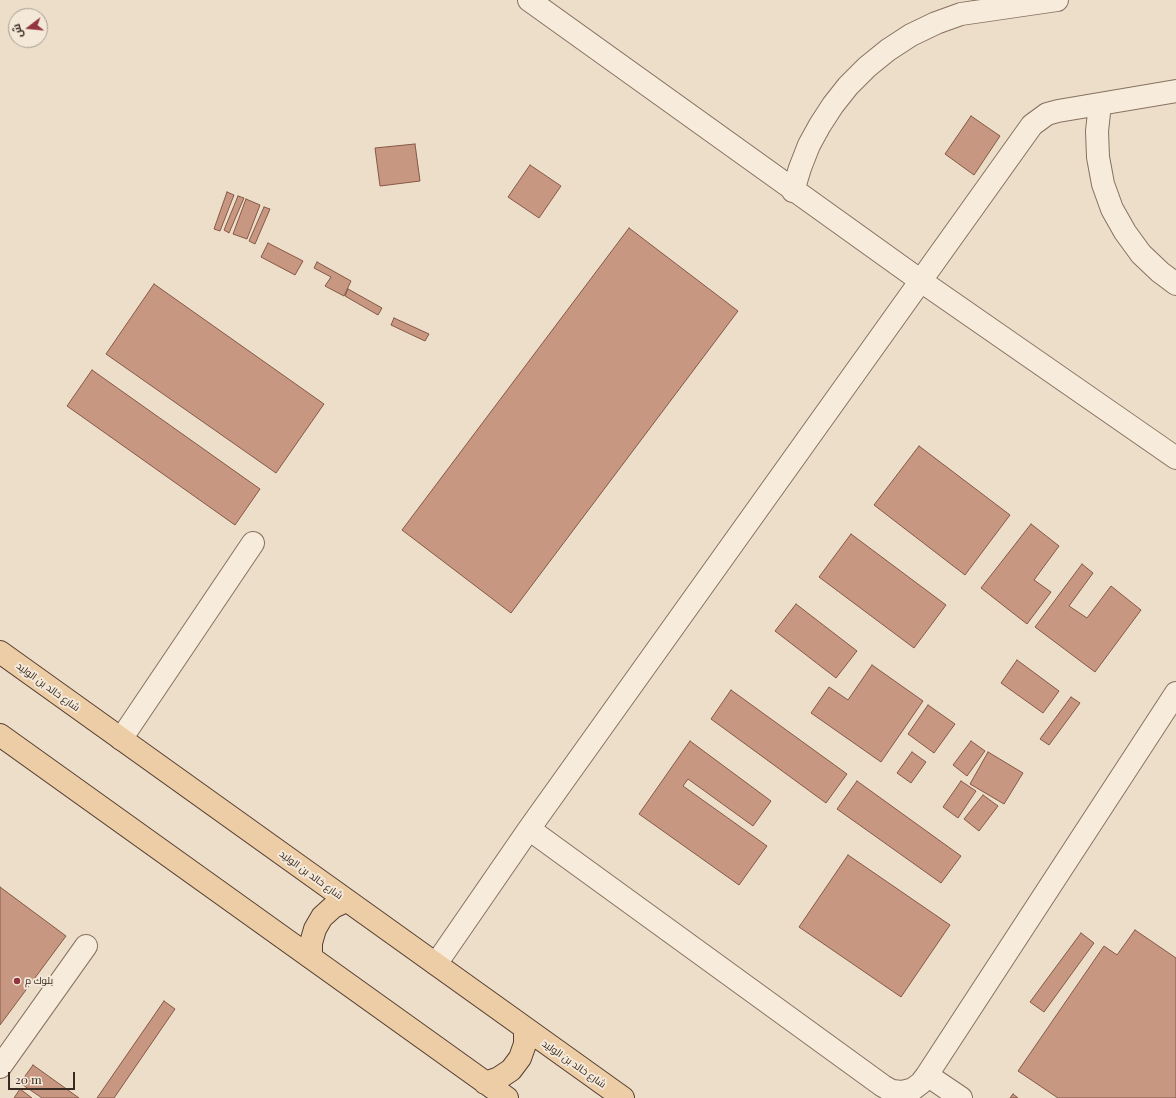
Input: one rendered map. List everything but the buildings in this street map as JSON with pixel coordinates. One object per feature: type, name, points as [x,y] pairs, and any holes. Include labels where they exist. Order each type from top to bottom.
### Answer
[{"type":"main road","name":"شارع خالد بن الوليد","points":[[0,652],[623,1098]]},
{"type":"main road","points":[[0,735],[507,1098]]},
{"type":"main road","points":[[311,957],[311,943],[315,929],[322,917],[333,907],[346,901]]},
{"type":"main road","points":[[485,1083],[499,1078],[511,1070],[520,1058],[525,1044],[526,1030]]},
{"type":"lane","points":[[529,0],[793,191],[1176,458]]},
{"type":"lane","points":[[793,191],[809,146],[833,105],[848,86],[867,67],[888,50],[911,35],[961,14],[1057,0]]},
{"type":"lane","points":[[436,964],[529,829],[1032,125],[1047,114],[1058,111],[1176,91]]},
{"type":"lane","points":[[1100,104],[1097,131],[1098,157],[1103,184],[1112,209],[1125,232],[1141,254],[1160,272],[1176,284]]},
{"type":"lane","points":[[121,739],[253,542]]},
{"type":"lane","points":[[529,829],[883,1086],[892,1091],[902,1092],[913,1089],[921,1083],[927,1075],[1176,693]]},
{"type":"lane","points":[[0,1067],[86,946]]},
{"type":"lane","points":[[927,1075],[961,1098]]},
{"type":"place","name":"بلوك م","points":[[17,981]]}]
